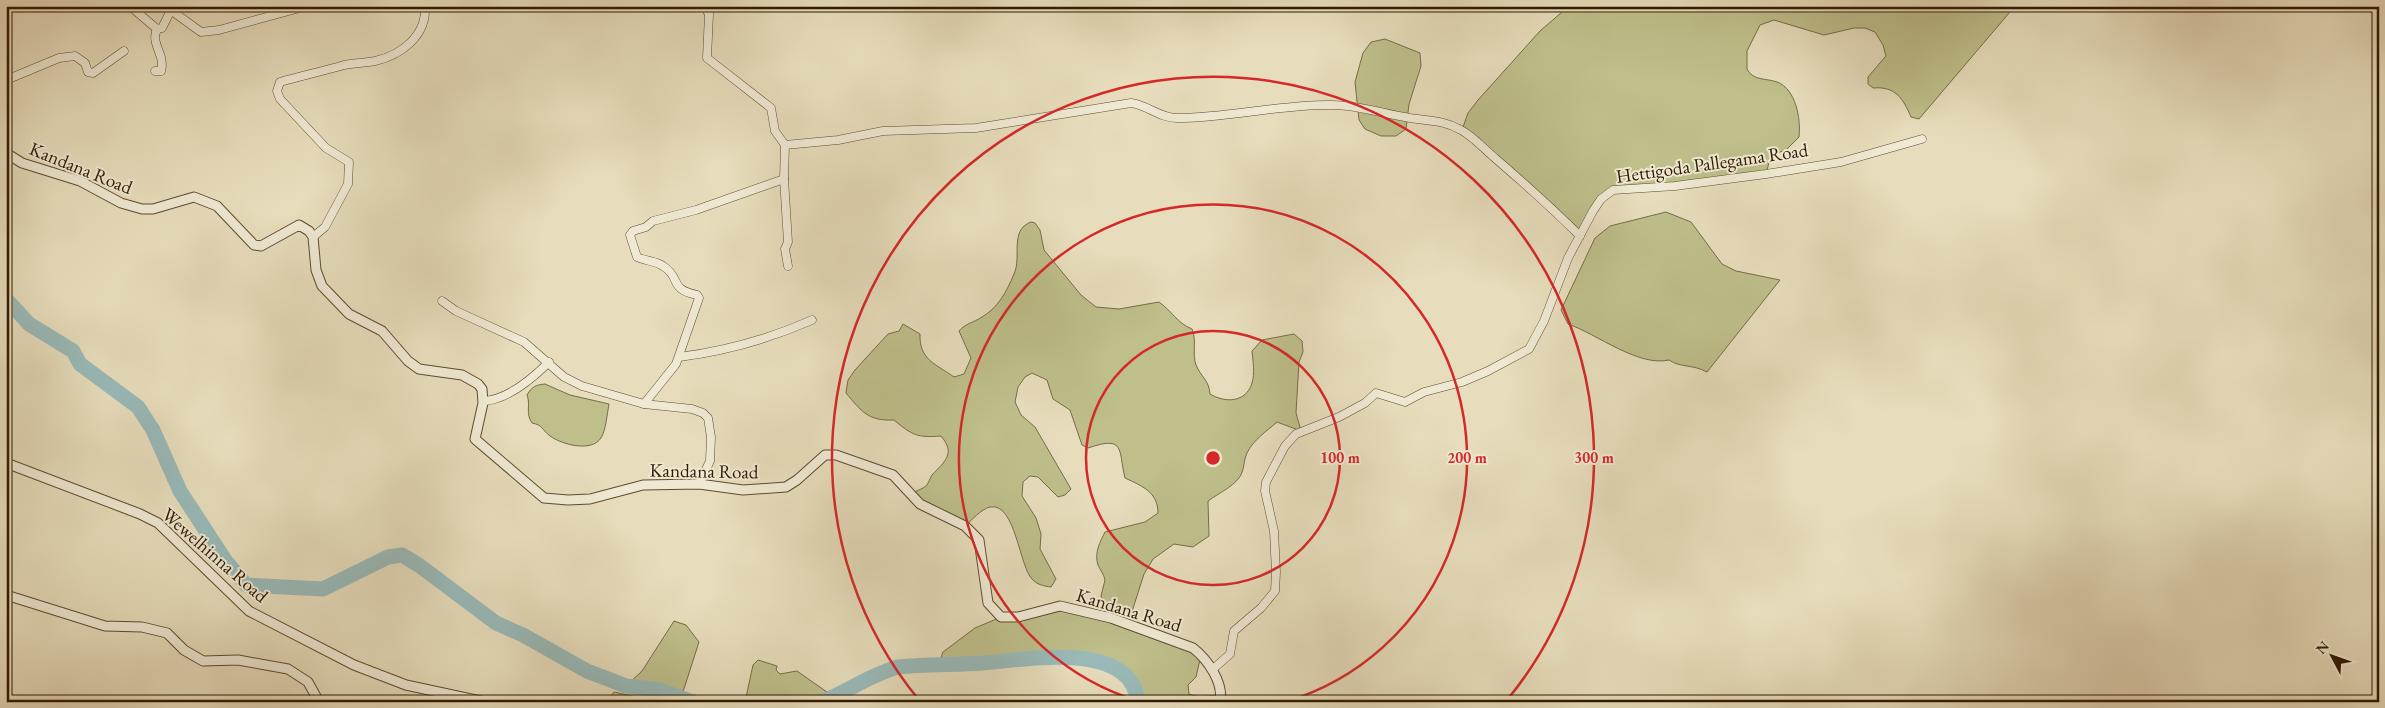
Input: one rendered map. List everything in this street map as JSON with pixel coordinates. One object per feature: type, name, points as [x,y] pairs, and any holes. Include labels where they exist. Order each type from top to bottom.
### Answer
[{"type":"street","points":[[130,6],[157,29]]},
{"type":"street","points":[[155,71],[161,70],[163,59],[154,44],[153,36],[157,29],[162,28],[172,8],[202,32],[219,30],[307,6]]},
{"type":"street","points":[[425,6],[426,19],[419,34],[412,42],[395,54],[377,61],[347,65],[280,82],[277,91],[280,99],[326,148],[349,162],[348,184],[324,227],[313,238],[316,270],[322,286],[349,314],[382,331],[408,361],[419,369],[462,375],[478,384],[482,389],[483,401],[509,393],[539,372],[549,362]]},
{"type":"street","points":[[704,6],[709,14],[707,58],[771,108],[775,131],[785,145],[784,179],[788,242],[785,249],[788,266]]},
{"type":"street","points":[[6,80],[59,58],[75,56],[85,63],[88,72],[92,73],[124,50]]},
{"type":"street","points":[[785,145],[838,140],[883,131],[976,128],[1131,103],[1139,104],[1160,116],[1176,118],[1230,115],[1285,107],[1332,104],[1374,109],[1410,118],[1440,120],[1462,130],[1544,201],[1580,236]]},
{"type":"street","name":"Hettigoda Pallegama Road","points":[[1212,670],[1230,654],[1234,631],[1261,608],[1275,591],[1274,531],[1265,491],[1266,482],[1290,439],[1301,431],[1339,416],[1365,402],[1376,393],[1405,402],[1424,392],[1462,382],[1488,372],[1530,350],[1580,236],[1593,211],[1601,200],[1613,190],[1675,186],[1841,162],[1922,139]]},
{"type":"street","name":"Kandana Road","points":[[6,153],[22,163],[80,181],[120,203],[142,209],[153,209],[194,197],[217,206],[254,245],[262,246],[299,225],[309,230],[313,238]]},
{"type":"street","points":[[644,404],[679,358],[682,343],[698,298],[697,295],[685,293],[679,289],[675,279],[663,266],[637,257],[630,235],[633,231],[646,228],[654,221],[696,210],[784,179]]},
{"type":"street","points":[[442,301],[456,311],[510,334],[549,362],[564,377],[582,386],[644,404],[692,409],[706,415],[711,437],[710,461],[700,484]]},
{"type":"street","points":[[679,358],[720,351],[776,336],[812,320]]},
{"type":"street","name":"Kandana Road","points":[[483,401],[475,439],[544,498],[590,499],[643,485],[700,484],[743,490],[786,487],[827,455],[836,455],[893,475],[920,504],[965,526],[979,540],[988,603],[1002,617],[1018,617],[1060,606],[1110,618],[1193,648],[1202,656],[1212,670],[1219,689],[1220,702]]},
{"type":"street","name":"Wewelhinna Road","points":[[6,464],[140,514],[158,523],[249,611],[312,645],[354,665],[406,685],[485,702]]},
{"type":"street","points":[[6,595],[105,626],[142,627],[167,633],[184,650],[203,661],[238,660],[288,669],[308,682],[319,702]]},
{"type":"green space","points":[[1569,6],[2015,6],[1919,119],[1911,117],[1905,104],[1893,91],[1873,88],[1868,84],[1868,77],[1886,56],[1883,45],[1875,32],[1865,28],[1854,28],[1824,35],[1774,20],[1760,25],[1747,51],[1747,69],[1753,76],[1777,82],[1789,91],[1798,114],[1799,137],[1786,150],[1771,155],[1766,174],[1613,190],[1601,199],[1580,236],[1462,130],[1468,113],[1478,100],[1540,31]]},
{"type":"green space","points":[[1385,39],[1420,53],[1421,66],[1409,104],[1406,129],[1396,136],[1381,136],[1365,129],[1359,120],[1355,82],[1363,53],[1371,42]]},
{"type":"green space","points":[[1666,212],[1691,222],[1722,264],[1736,271],[1780,280],[1707,372],[1669,360],[1644,359],[1631,354],[1568,324],[1561,310],[1595,238],[1610,226]]},
{"type":"green space","points":[[1031,222],[1035,223],[1040,230],[1044,250],[1081,295],[1096,307],[1119,309],[1159,302],[1182,324],[1192,329],[1196,365],[1206,382],[1210,394],[1216,397],[1228,400],[1240,398],[1249,390],[1254,367],[1252,351],[1262,340],[1294,334],[1302,341],[1303,352],[1299,362],[1296,413],[1301,431],[1277,422],[1260,436],[1250,448],[1242,472],[1236,482],[1208,501],[1209,536],[1193,547],[1174,544],[1153,559],[1144,574],[1128,624],[1201,655],[1196,677],[1188,685],[1189,694],[1221,696],[1220,702],[1138,702],[1131,682],[1116,668],[1096,661],[1072,657],[1047,657],[976,663],[939,663],[943,652],[975,628],[1001,617],[1060,606],[1110,617],[1101,596],[1105,580],[1098,565],[1097,552],[1101,540],[1105,532],[1145,522],[1158,513],[1152,495],[1143,487],[1125,478],[1120,453],[1115,444],[1100,444],[1088,448],[1082,445],[1070,410],[1053,399],[1047,380],[1032,373],[1025,377],[1018,387],[1015,402],[1021,415],[1035,427],[1071,489],[1065,495],[1058,497],[1038,477],[1030,476],[1023,482],[1022,496],[1036,518],[1041,534],[1040,549],[1056,579],[1051,587],[1041,585],[1033,580],[1028,573],[1011,525],[1006,515],[999,508],[987,508],[965,526],[909,494],[927,485],[932,475],[945,461],[948,448],[941,436],[920,436],[894,420],[872,417],[861,410],[846,393],[848,380],[855,370],[888,334],[899,331],[903,324],[920,334],[922,350],[935,365],[954,377],[964,374],[971,358],[959,331],[993,309],[1005,293],[1016,267],[1020,231]]},
{"type":"green space","points":[[545,384],[570,395],[609,404],[604,431],[596,443],[576,446],[561,442],[547,434],[540,426],[532,423],[529,416],[527,395],[534,386]]},
{"type":"green space","points":[[674,621],[686,625],[699,642],[681,698],[660,690],[626,686],[642,671]]},
{"type":"green space","points":[[758,660],[777,666],[776,670],[780,674],[797,671],[834,697],[822,702],[745,702],[753,665]]},
{"type":"green space","points":[[614,692],[660,702],[606,702]]},
{"type":"waterway","points":[[6,299],[29,324],[73,351],[80,364],[138,407],[153,430],[180,491],[225,560],[246,585],[323,589],[388,557],[402,555],[420,566],[496,623],[523,635],[587,671],[626,686],[660,690],[693,702]]},
{"type":"waterway","points":[[822,702],[879,674],[898,667],[983,663],[1048,657],[1097,661],[1117,669],[1131,682],[1138,702]]}]
